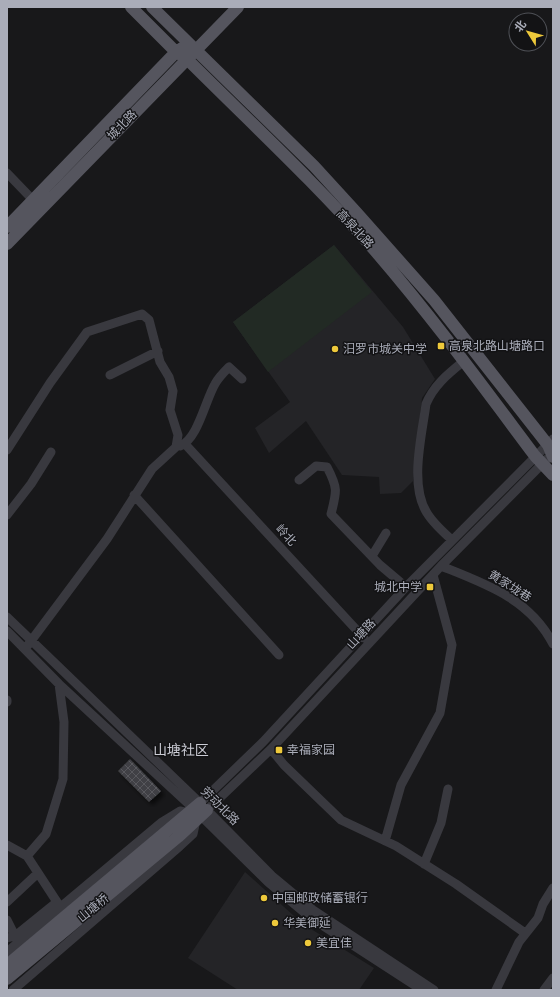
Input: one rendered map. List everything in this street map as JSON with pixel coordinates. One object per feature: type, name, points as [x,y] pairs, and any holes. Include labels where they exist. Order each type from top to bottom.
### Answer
[{"type":"main road","name":"高泉北路","points":[[131,7],[176,52],[186,59],[329,201],[376,252],[419,302],[539,460],[553,475]]},
{"type":"main road","name":"高泉北路","points":[[152,7],[314,166],[357,212],[434,300],[552,450]]},
{"type":"main road","name":"城北路","points":[[7,244],[186,59],[192,46],[226,7]]},
{"type":"main road","name":"城北路","points":[[7,227],[176,52],[192,46],[238,7]]},
{"type":"main road","name":"山塘路","points":[[174,833],[198,812]]},
{"type":"main road","name":"山塘桥","points":[[7,965],[174,833]]},
{"type":"main road","name":"山塘桥","points":[[7,979],[174,833]]},
{"type":"street","points":[[7,173],[33,200]]},
{"type":"street","points":[[7,450],[50,383],[87,332],[142,314],[149,320],[160,362],[170,377],[173,391],[170,410],[181,445]]},
{"type":"street","points":[[110,375],[158,351]]},
{"type":"street","points":[[452,540],[427,513],[419,496],[418,465],[426,404],[429,396],[440,380],[464,361]]},
{"type":"street","points":[[25,649],[107,539],[152,469],[181,445],[193,432],[215,383],[229,367],[242,379]]},
{"type":"street","name":"岭北","points":[[181,445],[369,644]]},
{"type":"street","name":"山塘路","points":[[198,812],[406,587],[452,540],[539,460],[552,450]]},
{"type":"street","points":[[7,515],[31,484],[51,452]]},
{"type":"street","name":"山塘路","points":[[198,812],[271,749],[539,460]]},
{"type":"street","points":[[299,480],[316,466],[327,467],[336,484],[336,496],[331,514],[372,556],[406,587]]},
{"type":"street","points":[[134,495],[279,655]]},
{"type":"street","points":[[372,556],[386,533]]},
{"type":"street","name":"黄家垅巷","points":[[441,566],[491,586],[524,607],[549,636],[553,644]]},
{"type":"street","points":[[385,841],[401,785],[440,713],[452,645],[433,575]]},
{"type":"street","name":"劳动北路","points":[[7,617],[268,882],[311,918],[422,990]]},
{"type":"street","name":"劳动北路","points":[[7,631],[59,684],[198,812],[272,876],[313,910],[434,990]]},
{"type":"street","points":[[27,856],[46,834],[63,779],[64,722],[59,684]]},
{"type":"street","points":[[271,749],[284,765],[332,814],[341,820],[385,841],[424,864],[525,933]]},
{"type":"street","points":[[424,864],[441,824],[448,789]]},
{"type":"street","points":[[7,952],[162,822],[180,811],[198,812],[193,834],[13,990]]},
{"type":"street","points":[[7,845],[27,856],[57,902],[11,937],[7,920]]},
{"type":"street","points":[[7,902],[38,873]]},
{"type":"street","points":[[496,990],[508,963],[525,933],[538,918],[553,888]]},
{"type":"street","points":[[544,990],[553,978]]},
{"type":"shaded area","name":"汨罗市城关中学","points":[[334,245],[403,327],[435,379],[422,398],[413,481],[401,493],[380,494],[379,477],[342,475],[306,421],[269,453],[255,428],[290,402],[233,322]]},
{"type":"shaded area","points":[[334,245],[372,292],[268,372],[233,322]]},
{"type":"shaded area","points":[[245,872],[303,924],[374,968],[359,990],[238,990],[188,958]]},
{"type":"building","points":[[130,759],[161,791],[149,802],[118,771]]},
{"type":"place","name":"高泉北路山塘路口","points":[[441,346]]},
{"type":"place","name":"汨罗市城关中学","points":[[335,349]]},
{"type":"place","name":"城北中学","points":[[430,587]]},
{"type":"place","name":"幸福家园","points":[[279,750]]},
{"type":"place","name":"中国邮政储蓄银行","points":[[264,898]]},
{"type":"place","name":"华美御延","points":[[275,923]]},
{"type":"place","name":"美宜佳","points":[[308,943]]},
{"type":"district","name":"山塘社区","points":[[181,750]]}]
